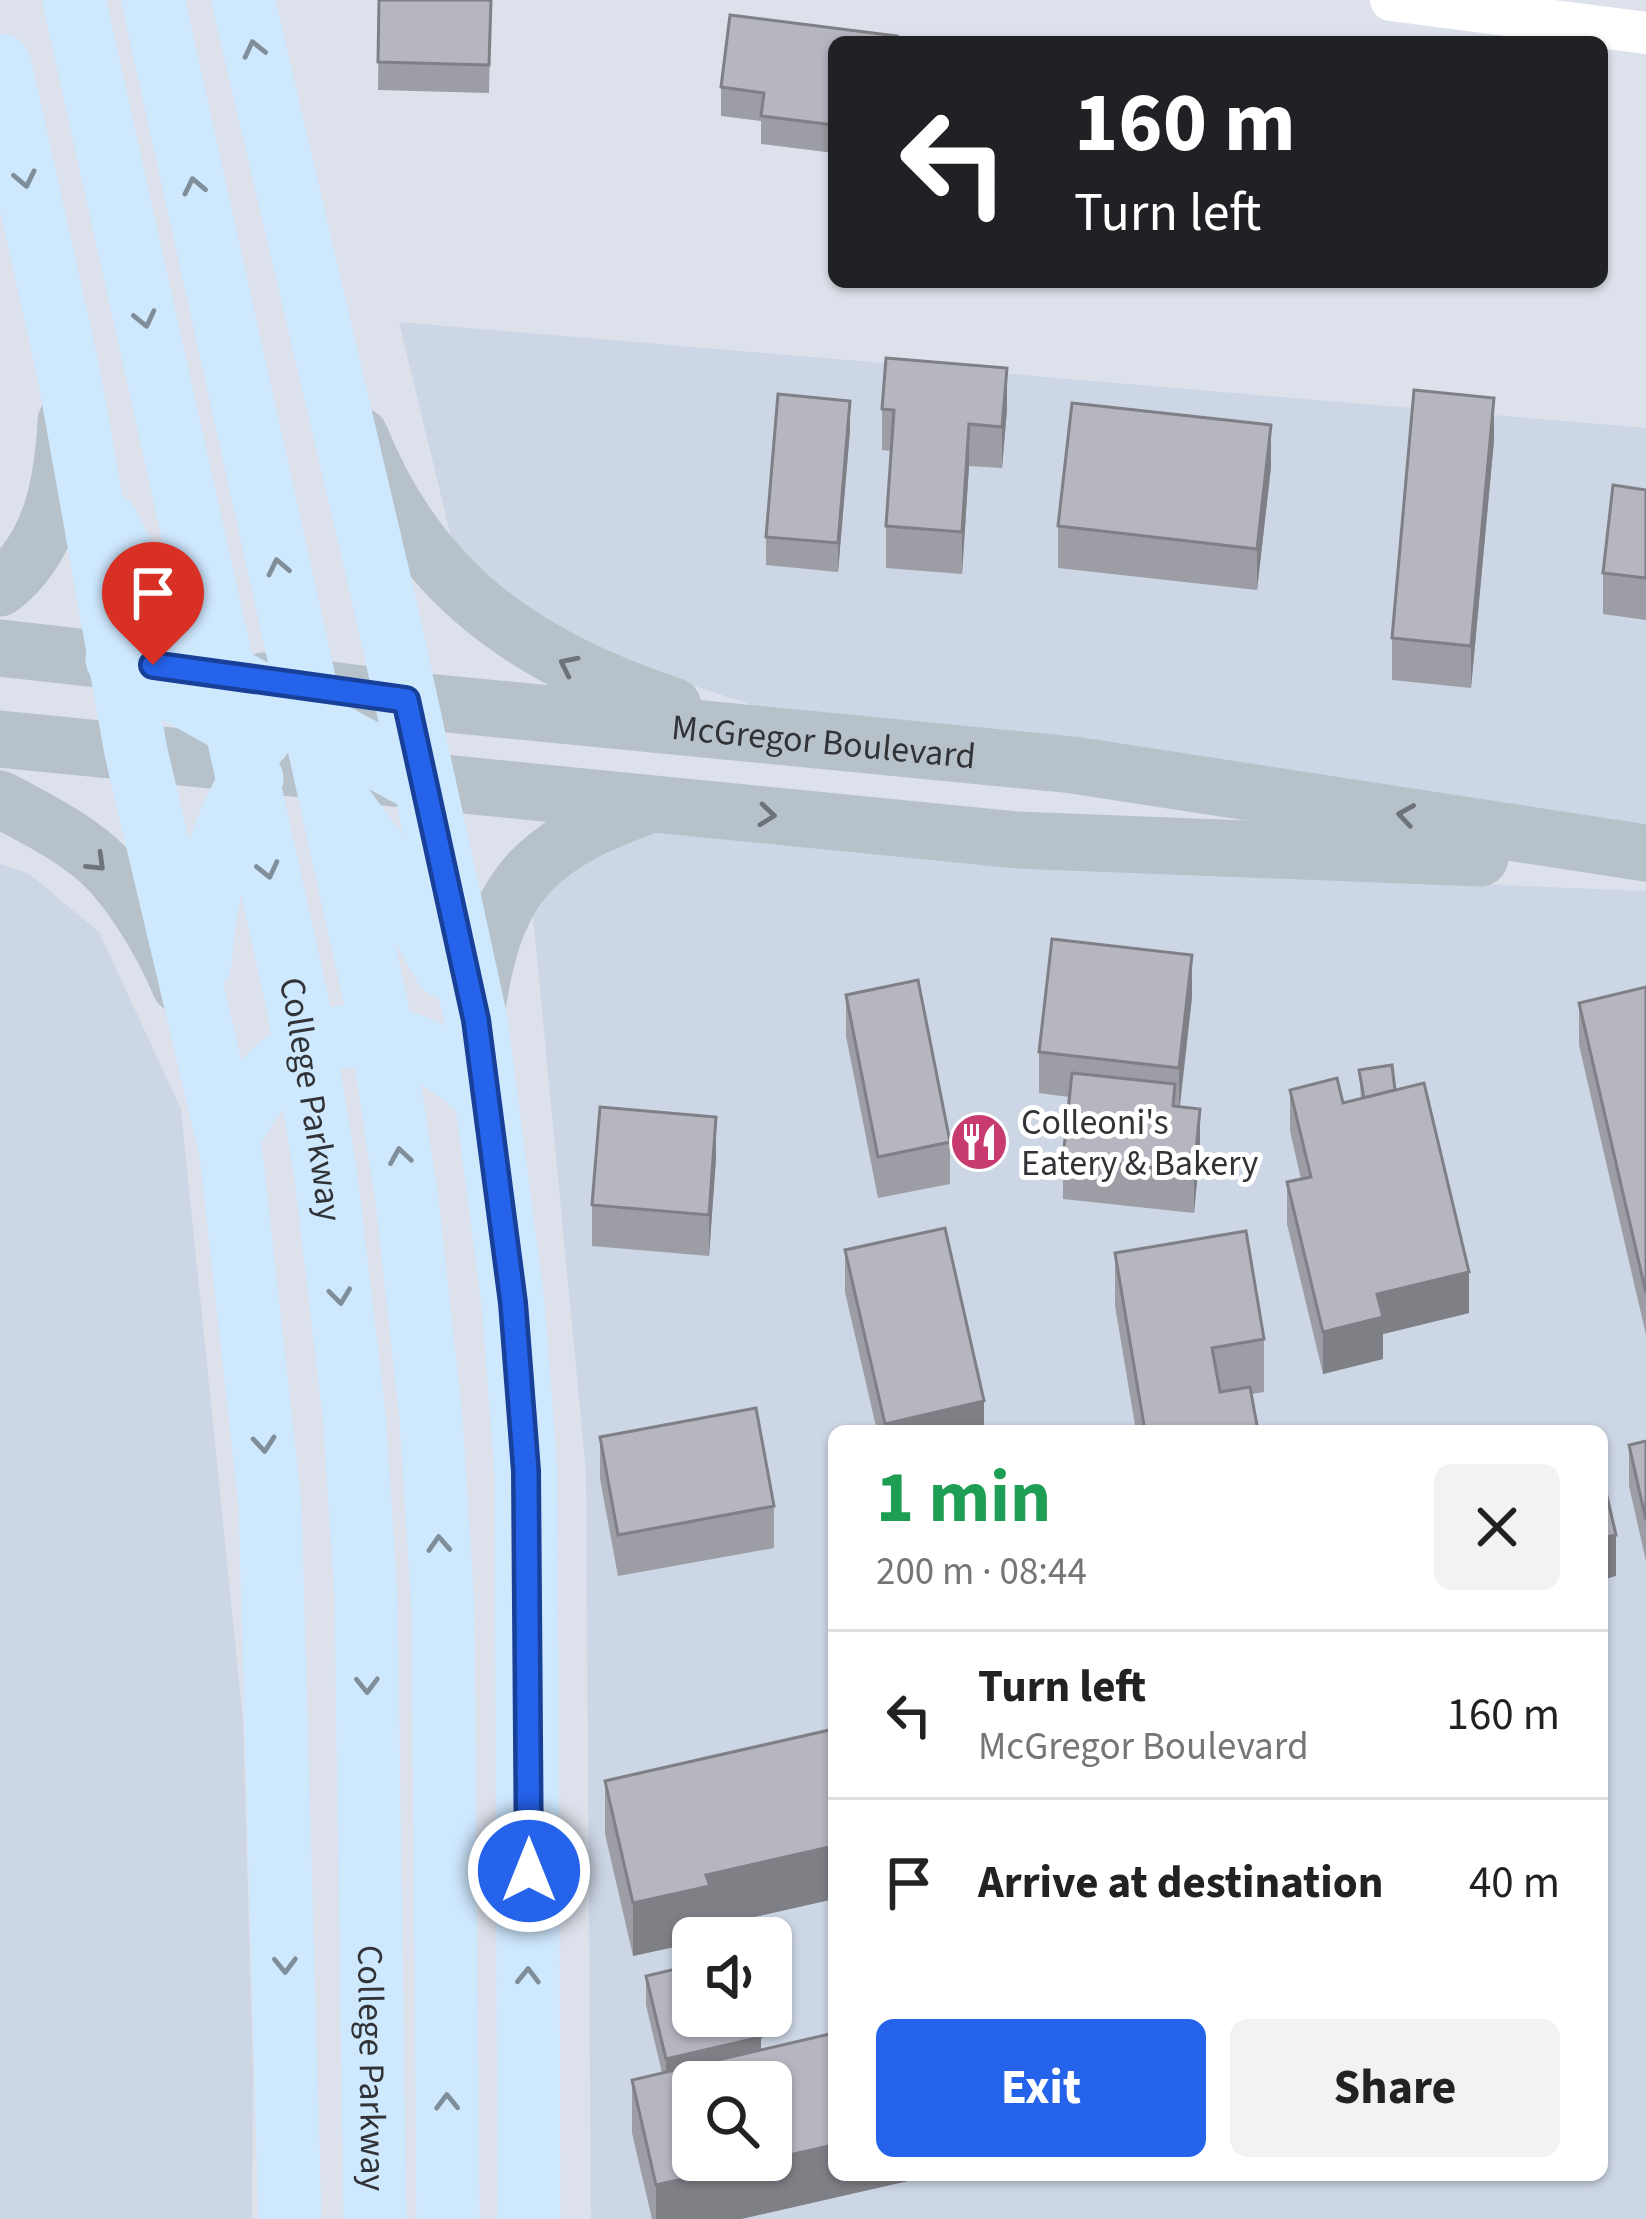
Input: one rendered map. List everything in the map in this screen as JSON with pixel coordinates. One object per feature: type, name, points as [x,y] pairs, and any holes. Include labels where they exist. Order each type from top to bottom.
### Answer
[{"type":"main road","name":"College Parkway","points":[[74,0],[298,1005],[326,1177],[354,1414],[366,1596],[375,2219]]},
{"type":"main road","name":"College Parkway","points":[[153,0],[377,1012],[407,1200],[431,1418],[442,1607],[448,2219]]},
{"type":"main road","points":[[243,0],[352,460],[476,1020],[513,1303],[526,1471],[529,2219]]},
{"type":"main road","points":[[0,65],[69,375],[136,752],[229,1139],[270,1504],[290,2219]]},
{"type":"main road","points":[[69,375],[119,417],[163,444],[218,446],[267,424],[298,382],[317,327]]},
{"type":"main road","points":[[317,327],[368,456],[395,507],[423,549],[466,597],[549,656],[632,693],[756,734]]},
{"type":"main road","points":[[0,588],[39,542],[56,504],[69,375]]},
{"type":"main road","points":[[198,1002],[204,918],[235,805],[272,723],[339,598],[350,542],[352,460]]},
{"type":"main road","points":[[88,484],[139,586],[272,723],[394,876],[476,1020]]},
{"type":"main road","points":[[0,648],[117,659],[424,783],[1016,839],[1646,865]]},
{"type":"main road","points":[[0,739],[136,752],[406,700]]},
{"type":"main road","name":"McGregor Boulevard","points":[[406,700],[1173,778],[1646,853]]},
{"type":"main road","points":[[0,799],[55,828],[98,860],[156,935],[215,1078]]},
{"type":"main road","points":[[476,1020],[485,952],[538,860],[598,823],[650,804]]},
{"type":"main road","points":[[229,1139],[242,1109],[264,1078],[290,1055],[320,1040],[370,1036],[408,1042],[457,1066],[486,1096]]},
{"type":"street","points":[[1390,0],[1646,33]]},
{"type":"shaded area","points":[[399,322],[1646,428],[1646,827],[764,709],[644,669],[593,648],[511,598],[452,541]]},
{"type":"shaded area","points":[[653,830],[1015,865],[1646,891],[1646,2219],[591,2219],[586,1471],[533,916],[560,877]]},
{"type":"shaded area","points":[[0,864],[28,873],[99,932],[181,1109],[243,1720],[253,2069],[252,2219],[0,2219]]},
{"type":"building","points":[[379,0],[491,0],[489,65],[378,62]]},
{"type":"building","points":[[730,15],[897,36],[828,36],[828,124],[761,116],[764,93],[721,87]]},
{"type":"building","points":[[886,358],[1007,368],[1002,427],[969,424],[962,532],[886,526],[894,410],[882,409]]},
{"type":"building","points":[[1414,390],[1494,398],[1471,646],[1392,638]]},
{"type":"building","points":[[778,394],[850,401],[838,543],[766,537]]},
{"type":"building","points":[[1072,403],[1271,425],[1257,549],[1058,526]]},
{"type":"building","points":[[1613,485],[1646,490],[1646,578],[1603,573]]},
{"type":"building","points":[[1052,939],[1192,955],[1179,1068],[1039,1052]]},
{"type":"building","points":[[918,980],[950,1142],[878,1157],[846,995]]},
{"type":"building","points":[[1646,987],[1646,1293],[1579,1003]]},
{"type":"building","points":[[1392,1065],[1395,1090],[1364,1098],[1359,1070]]},
{"type":"building","points":[[1072,1073],[1175,1084],[1173,1106],[1200,1109],[1194,1172],[1063,1158]]},
{"type":"building","points":[[1337,1078],[1343,1103],[1424,1083],[1469,1272],[1377,1294],[1383,1317],[1323,1332],[1287,1182],[1311,1177],[1290,1090]]},
{"type":"building","points":[[600,1107],[716,1117],[709,1215],[592,1205]]},
{"type":"building","points":[[945,1228],[984,1401],[885,1424],[845,1250]]},
{"type":"building","points":[[1246,1231],[1264,1339],[1212,1348],[1220,1392],[1250,1387],[1257,1425],[1144,1425],[1115,1253]]},
{"type":"building","points":[[756,1408],[774,1506],[618,1535],[600,1437]]},
{"type":"building","points":[[1646,1441],[1646,1520],[1629,1445]]},
{"type":"building","points":[[1608,1501],[1616,1535],[1608,1537]]},
{"type":"building","points":[[828,1730],[828,1847],[706,1875],[710,1886],[633,1903],[605,1781]]},
{"type":"building","points":[[672,1970],[672,2037],[761,2037],[666,2059],[646,1976]]},
{"type":"building","points":[[828,2034],[828,2146],[792,2154],[792,2061],[714,2061]]},
{"type":"building","points":[[672,2071],[674,2181],[656,2185],[632,2080]]},
{"type":"place","name":"Colleoni's Eatery & Bakery","points":[[979,1142]]},
{"type":"route","points":[[153,665],[406,700],[476,1020],[513,1303],[526,1471],[529,1871]]}]
